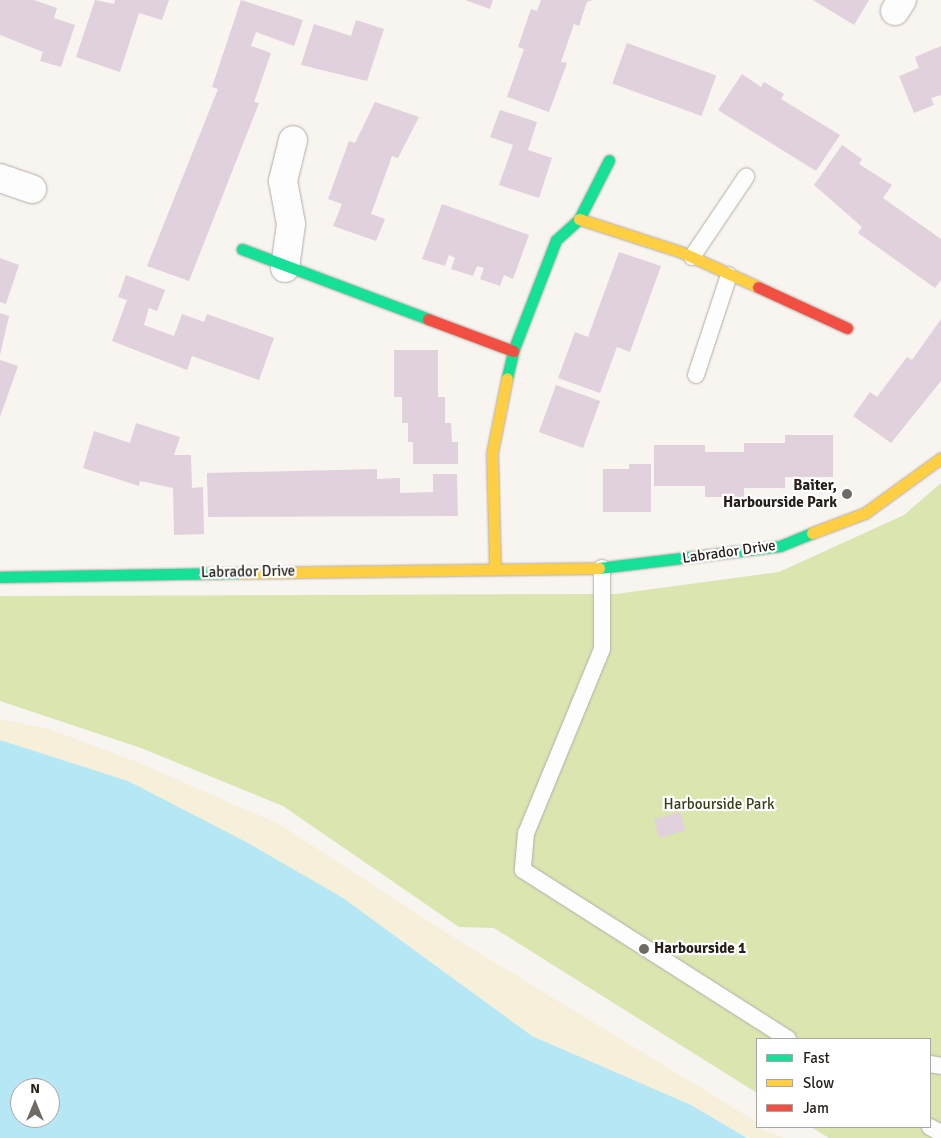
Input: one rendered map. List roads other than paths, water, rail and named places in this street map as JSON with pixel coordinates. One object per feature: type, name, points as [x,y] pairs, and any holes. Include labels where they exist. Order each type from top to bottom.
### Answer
[{"type":"street","points":[[285,268],[291,224],[283,181],[293,140]]},
{"type":"street","points":[[495,568],[492,453],[513,351],[556,240],[579,218],[609,160]]},
{"type":"street","points":[[0,178],[32,189]]},
{"type":"street","points":[[579,218],[692,257],[847,328]]},
{"type":"street","points":[[242,249],[285,268],[513,351]]},
{"type":"street","name":"Labrador Drive","points":[[0,577],[495,568],[602,568],[780,546],[865,513],[941,458]]},
{"type":"lane","points":[[692,257],[746,177]]},
{"type":"lane","points":[[696,376],[729,275]]},
{"type":"lane","points":[[602,568],[602,649],[526,833],[523,870],[786,1038]]},
{"type":"water","points":[[0,740],[128,781],[248,843],[343,898],[532,1036],[691,1105],[747,1138],[0,1138]]},
{"type":"place","name":"Baiter, Harbourside Park","points":[[847,494]]},
{"type":"place","name":"Harbourside 1","points":[[644,949]]},
{"type":"park label","name":"Harbourside Park","points":[[719,805]]}]
